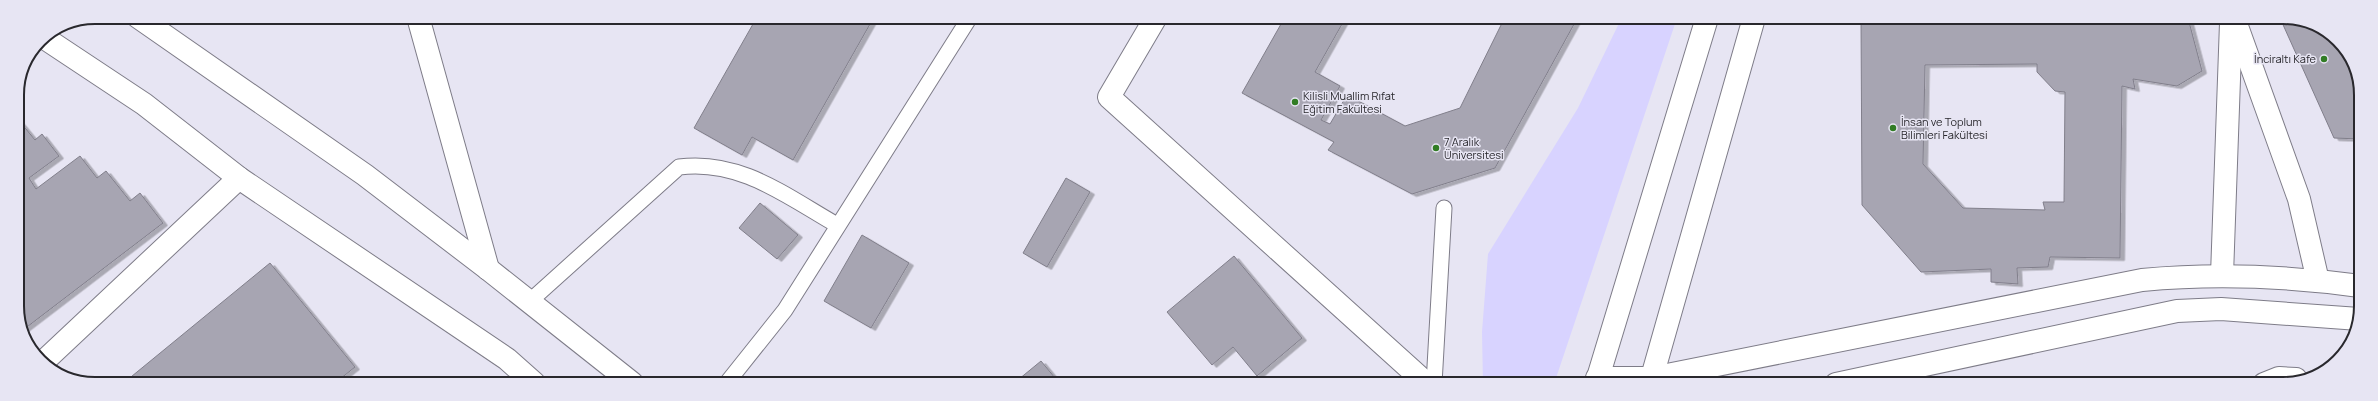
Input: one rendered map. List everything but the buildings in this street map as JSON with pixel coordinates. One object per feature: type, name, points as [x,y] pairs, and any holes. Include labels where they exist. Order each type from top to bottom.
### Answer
[{"type":"street","points":[[148,24],[365,175],[488,269],[623,377]]},
{"type":"street","points":[[420,24],[488,269]]},
{"type":"street","points":[[1152,24],[1109,96],[1419,377]]},
{"type":"street","points":[[1597,377],[1705,24]]},
{"type":"street","points":[[1652,377],[1752,24]]},
{"type":"street","points":[[2222,275],[2233,24]]},
{"type":"street","points":[[2235,24],[2300,199],[2318,281]]},
{"type":"street","points":[[49,41],[144,104],[239,178],[507,359],[527,377]]},
{"type":"street","points":[[47,358],[239,178]]},
{"type":"street","points":[[1670,377],[2142,280],[2222,275],[2264,276],[2354,285]]},
{"type":"street","points":[[1869,377],[2177,311],[2221,309],[2353,319]]},
{"type":"lane","points":[[732,377],[785,310],[837,225],[966,24]]},
{"type":"lane","points":[[529,302],[678,167],[707,165],[731,169],[754,178],[837,225]]},
{"type":"lane","points":[[1434,377],[1444,208]]},
{"type":"shaded area","points":[[1619,24],[1675,24],[1556,377],[1483,377],[1482,332],[1488,254],[1578,108]]},
{"type":"place","name":"İnciraltı Kafe","points":[[2324,59]]},
{"type":"place","name":"Kilisli Muallim Rıfat Eğitim Fakültesi","points":[[1295,102]]},
{"type":"place","name":"İnsan ve Toplum Bilimleri Fakültesi","points":[[1893,128]]},
{"type":"place","name":"7 Aralık Üniversitesi","points":[[1436,148]]}]
